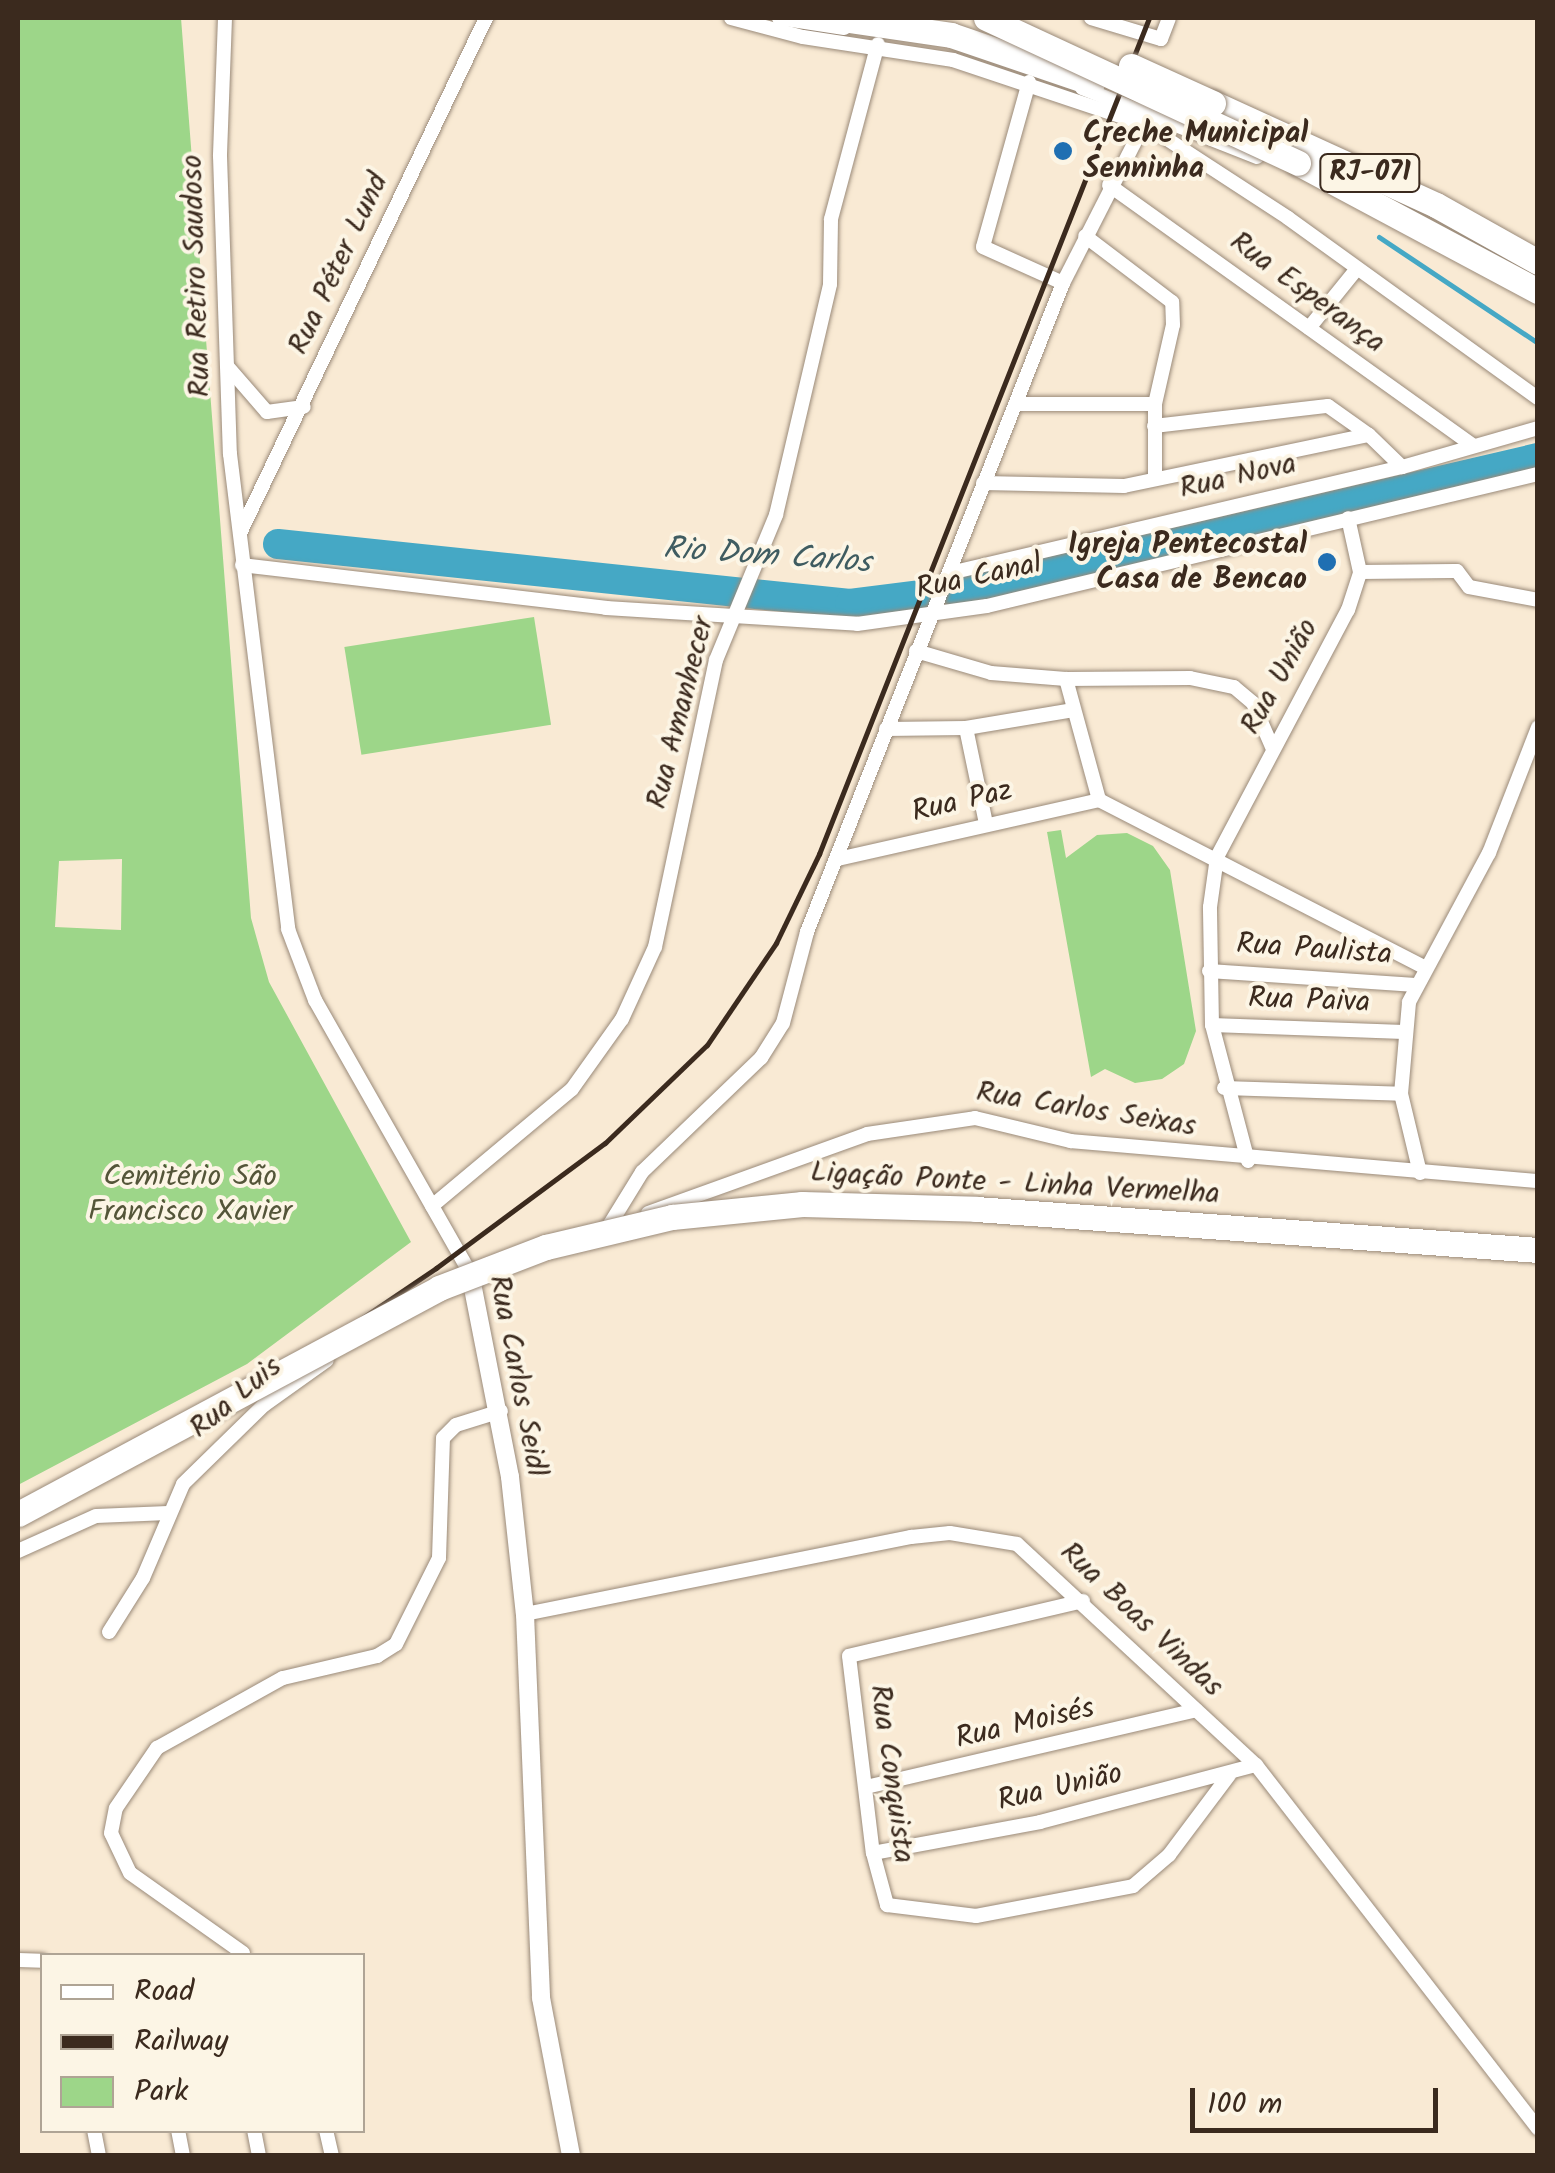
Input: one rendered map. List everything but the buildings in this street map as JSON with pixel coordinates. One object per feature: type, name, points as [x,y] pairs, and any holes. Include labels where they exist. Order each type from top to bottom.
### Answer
[{"type":"highway","points":[[835,18],[951,35],[1022,56],[1298,163]]},
{"type":"highway","name":"RJ-071","points":[[986,18],[1298,163],[1538,292]]},
{"type":"highway","name":"RJ-071","points":[[1019,18],[1301,140],[1538,262]]},
{"type":"highway","name":"Ligação Ponte - Linha Vermelha","points":[[18,1514],[439,1288],[546,1248],[672,1217],[802,1204],[976,1208],[1538,1250]]},
{"type":"street","name":"Rua Retiro Saudoso","points":[[226,18],[220,156],[227,366],[240,532]]},
{"type":"street","name":"Rua Péter Lund","points":[[240,532],[304,407],[486,18]]},
{"type":"street","points":[[731,18],[803,37],[878,44],[1028,82],[1144,124],[1538,398]]},
{"type":"street","points":[[779,18],[949,44],[1038,70],[1339,193],[1538,302]]},
{"type":"street","points":[[1091,18],[1162,39],[1169,18]]},
{"type":"street","name":"Rua Amanhecer","points":[[432,1206],[572,1089],[622,1019],[654,947],[716,660],[776,515],[830,284],[830,219],[878,44]]},
{"type":"street","points":[[1028,82],[983,247],[1063,283]]},
{"type":"street","points":[[607,1229],[642,1172],[775,1039],[806,932],[1063,283],[1144,124]]},
{"type":"street","name":"Rua Esperança","points":[[1110,185],[1473,446]]},
{"type":"street","points":[[1084,236],[1168,294],[1173,324],[1155,404],[1155,478]]},
{"type":"street","points":[[1308,328],[1356,270]]},
{"type":"street","points":[[227,366],[266,412],[304,407]]},
{"type":"street","points":[[1017,404],[1155,404]]},
{"type":"street","points":[[1154,426],[1328,406],[1370,435],[1402,468]]},
{"type":"street","name":"Rua Nova","points":[[948,579],[1402,468],[1538,428]]},
{"type":"street","points":[[983,483],[1090,489],[1370,435]]},
{"type":"street","name":"Rua Canal","points":[[242,565],[606,608],[736,607],[857,624],[936,610],[1538,474]]},
{"type":"street","points":[[1348,518],[1360,572],[1456,571],[1469,587],[1538,600]]},
{"type":"street","name":"Rua Carlos Seidl","points":[[240,532],[288,929],[315,1000],[470,1273],[501,1412],[525,1614],[540,1998],[571,2156]]},
{"type":"street","name":"Rua União","points":[[1218,858],[1272,747],[1344,619],[1360,572]]},
{"type":"street","points":[[916,652],[990,673],[1066,679],[1190,678],[1234,687],[1253,703],[1272,747]]},
{"type":"street","points":[[1066,679],[1099,800],[1426,968]]},
{"type":"street","points":[[886,729],[966,728],[1074,710]]},
{"type":"street","points":[[966,728],[986,824]]},
{"type":"street","points":[[1420,1173],[1401,1094],[1404,1032],[1416,985],[1490,853],[1538,728]]},
{"type":"street","name":"Rua Paz","points":[[838,859],[1099,800]]},
{"type":"street","points":[[1218,858],[1209,970],[1212,1025],[1224,1088],[1248,1160]]},
{"type":"street","name":"Rua Paulista","points":[[1209,970],[1416,985]]},
{"type":"street","name":"Rua Paiva","points":[[1212,1025],[1404,1032]]},
{"type":"street","points":[[1224,1088],[1401,1094]]},
{"type":"street","name":"Rua Carlos Seixas","points":[[470,1273],[560,1250],[866,1134],[948,1119],[975,1118],[1072,1141],[1248,1160],[1538,1181]]},
{"type":"street","name":"Rua Luis","points":[[109,1632],[143,1578],[168,1513],[202,1462],[264,1405],[470,1273]]},
{"type":"street","points":[[241,1953],[130,1873],[111,1833],[116,1808],[156,1748],[283,1678],[377,1656],[396,1644],[438,1558],[443,1438],[456,1425],[501,1412]]},
{"type":"street","points":[[18,1551],[96,1516],[168,1513]]},
{"type":"street","name":"Rua Boas Vindas","points":[[525,1614],[950,1532],[1017,1544],[1256,1765],[1538,2129]]},
{"type":"street","name":"Rua Conquista","points":[[1082,1601],[851,1655],[848,1671],[873,1852],[879,1886],[894,1909],[948,1915],[1014,1912],[1110,1894],[1153,1872],[1229,1775]]},
{"type":"street","name":"Rua Moisés","points":[[866,1787],[1196,1710]]},
{"type":"street","name":"Rua União","points":[[873,1852],[1040,1822],[1256,1765]]},
{"type":"green space","name":"Cemitério São Francisco Xavier","points":[[18,18],[181,18],[251,918],[269,982],[411,1242],[247,1364],[18,1485]],"holes":[[[122,859],[121,930],[55,927],[59,861]]]},
{"type":"green space","points":[[534,617],[551,725],[361,755],[344,647]]},
{"type":"green space","points":[[1061,830],[1066,858],[1097,835],[1127,833],[1153,846],[1170,870],[1196,1031],[1184,1064],[1162,1079],[1135,1083],[1105,1069],[1091,1077],[1047,832]]},
{"type":"waterway","points":[[1379,237],[1538,343]]},
{"type":"waterway","name":"Rio Dom Carlos","points":[[278,544],[850,604],[985,587],[1538,458]]},
{"type":"railway","points":[[18,1516],[216,1417],[436,1268],[605,1143],[707,1045],[776,943],[819,854],[1149,18]]},
{"type":"place","name":"Creche Municipal Senninha","points":[[1063,151]]},
{"type":"place","name":"Igreja Pentecostal Casa de Bencao","points":[[1327,562]]}]
